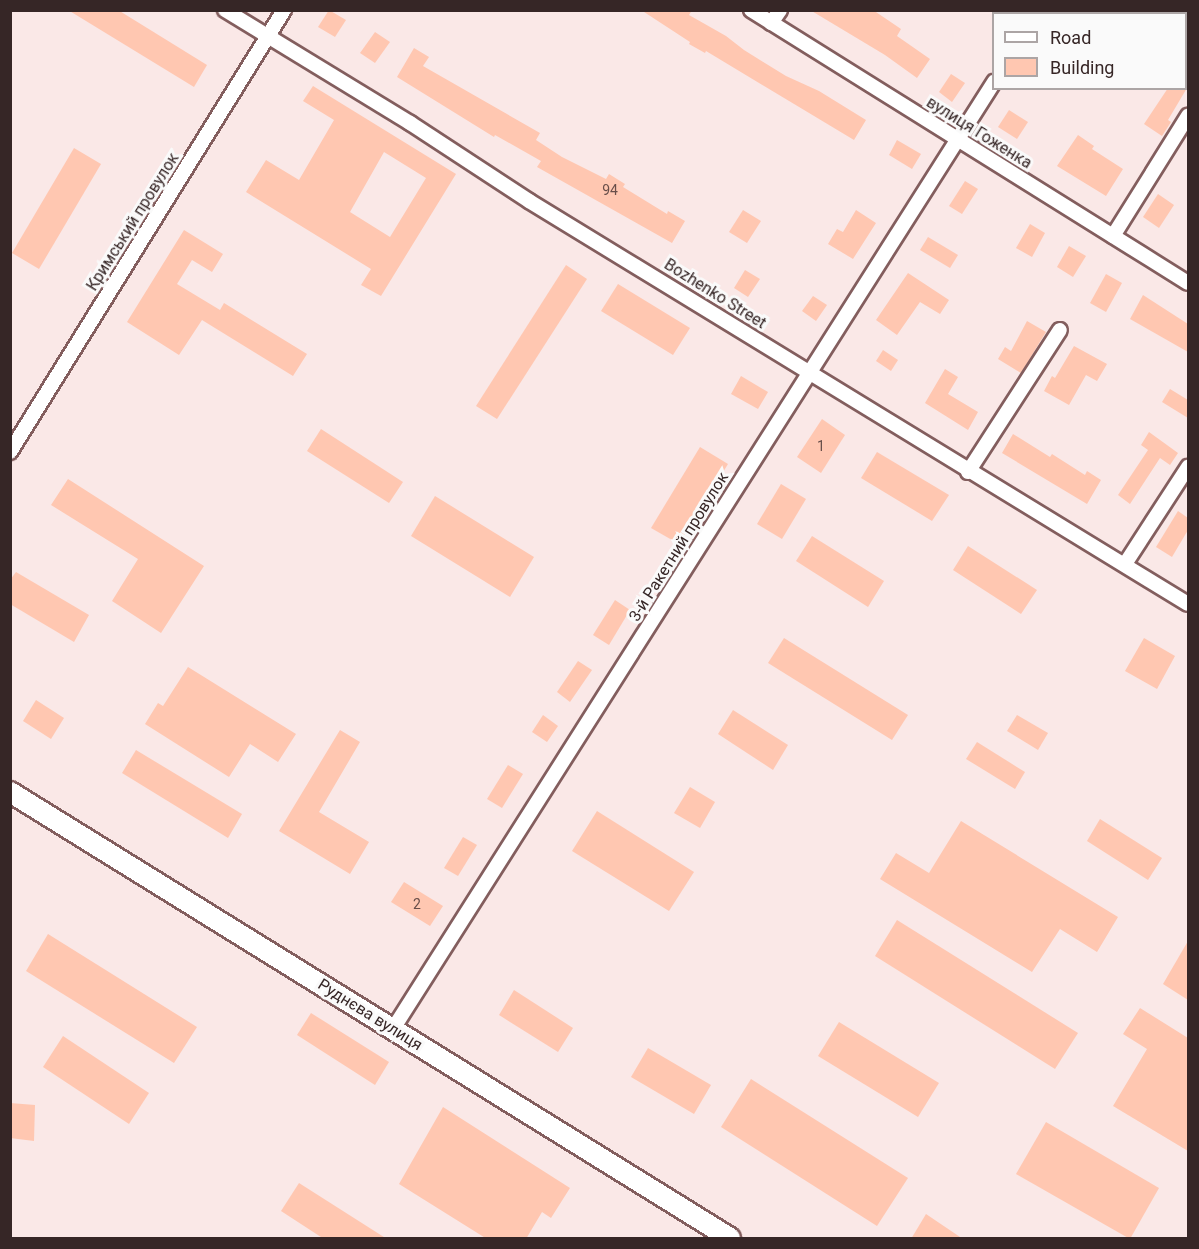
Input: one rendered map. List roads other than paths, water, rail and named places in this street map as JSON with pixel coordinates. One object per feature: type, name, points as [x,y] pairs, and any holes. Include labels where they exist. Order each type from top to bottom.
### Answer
[{"type":"street","name":"Bozhenko Street","points":[[225,10],[968,472],[1125,564],[1188,604]]},
{"type":"street","name":"Кримський провулок","points":[[10,452],[284,10]]},
{"type":"street","name":"вулиця Гоженка","points":[[751,10],[1188,283]]},
{"type":"street","points":[[771,23],[780,10]]},
{"type":"street","name":"3-й Ракетний провулок","points":[[393,1029],[959,140],[992,84]]},
{"type":"street","points":[[1113,236],[1188,116]]},
{"type":"street","points":[[968,472],[1060,330]]},
{"type":"street","points":[[1125,564],[1188,468]]},
{"type":"street","name":"Руднєва вулиця","points":[[10,792],[730,1239]]}]
